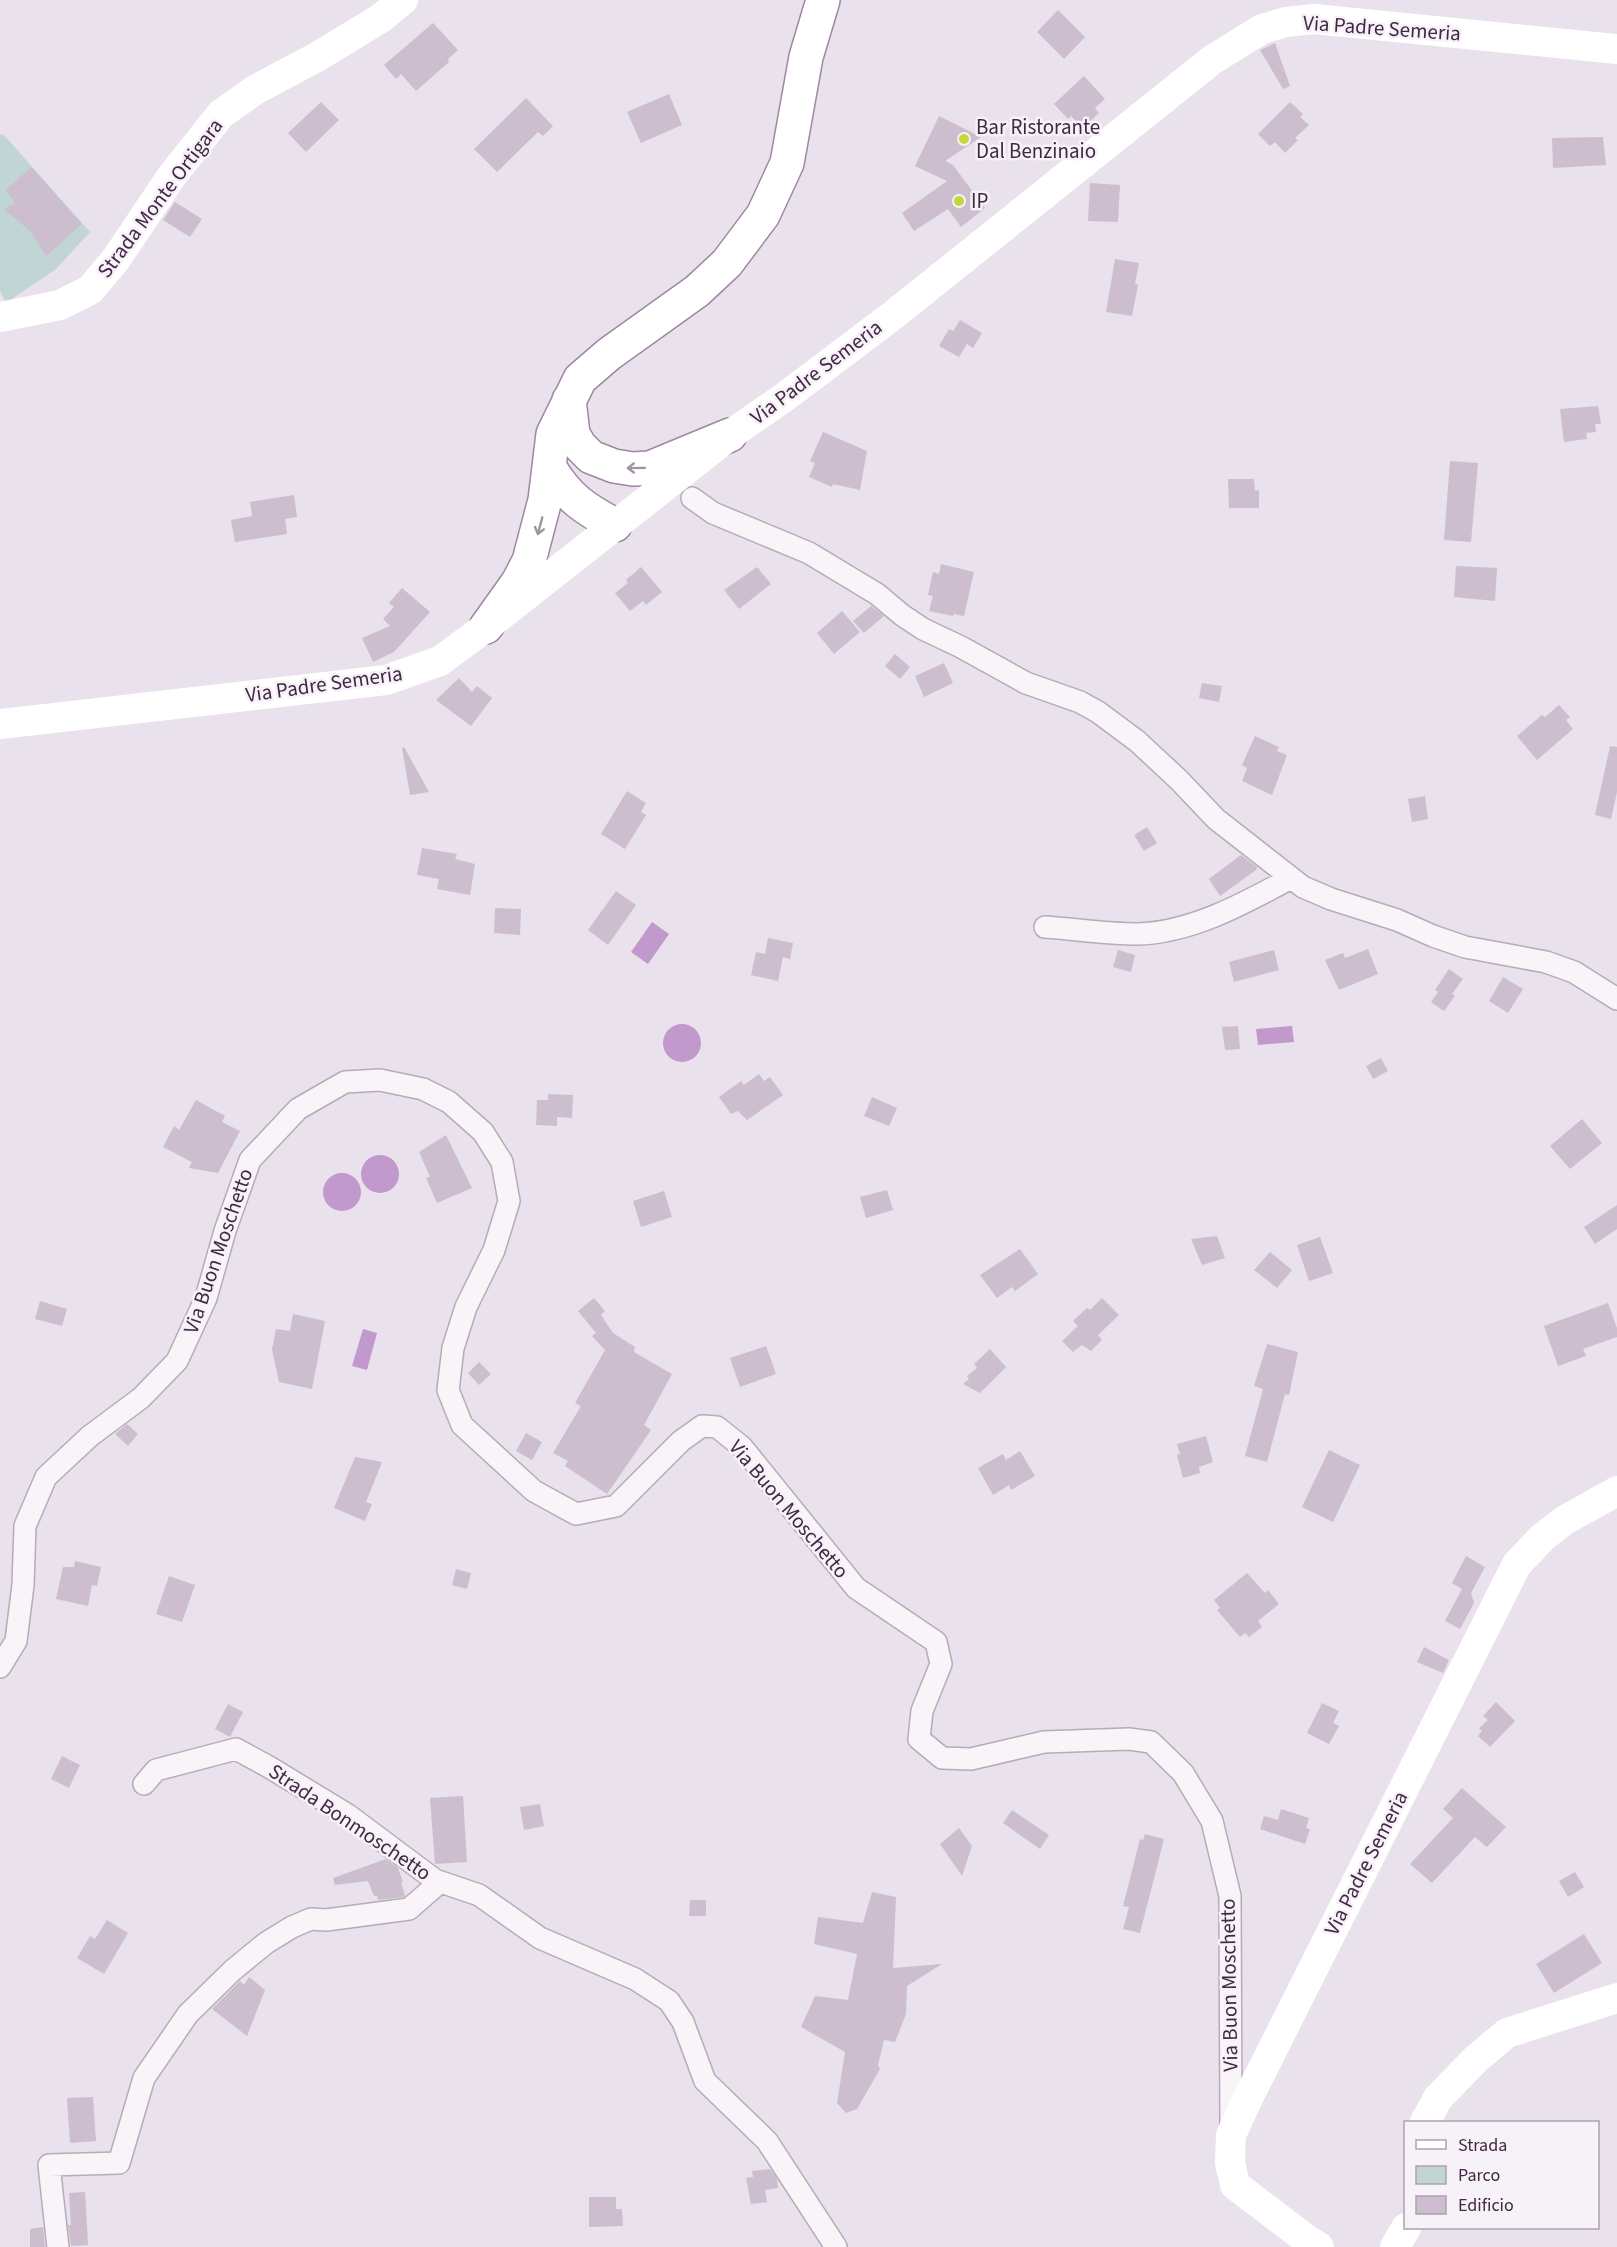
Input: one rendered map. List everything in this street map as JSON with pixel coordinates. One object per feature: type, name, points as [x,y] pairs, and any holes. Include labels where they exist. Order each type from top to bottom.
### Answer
[{"type":"highway","points":[[486,627],[518,582],[529,561],[542,519],[553,435],[580,379],[697,291],[727,263],[763,215],[787,163],[806,57],[822,0]]},
{"type":"highway","points":[[569,400],[573,434],[580,446],[591,457],[605,483],[615,525]]},
{"type":"highway","points":[[591,457],[614,466],[633,469],[650,468],[730,435]]},
{"type":"highway","points":[[550,468],[575,501],[615,525]]},
{"type":"main road","name":"Strada Monte Ortigara","points":[[0,317],[60,305],[90,290],[116,259],[171,177],[221,114],[255,90],[317,57],[381,18],[403,0]]},
{"type":"main road","name":"Via Padre Semeria","points":[[0,724],[386,680],[440,661],[730,435],[892,316],[1212,60],[1262,29],[1286,22],[1314,19],[1617,49]]},
{"type":"main road","name":"Via Padre Semeria","points":[[1309,2244],[1235,2184],[1230,2163],[1231,2135],[1246,2100],[1517,1564],[1543,1537],[1565,1520],[1617,1491]]},
{"type":"main road","points":[[1426,2121],[1438,2098],[1476,2059],[1507,2033],[1617,1998]]},
{"type":"main road","points":[[1395,2247],[1406,2229]]},
{"type":"street","points":[[692,498],[713,513],[809,553],[877,594],[923,629],[1026,683],[1080,702],[1098,712],[1137,741],[1216,819],[1303,887],[1465,947],[1546,962],[1574,972],[1617,999]]},
{"type":"street","points":[[1045,927],[1137,934],[1177,928],[1249,900],[1291,878]]},
{"type":"street","name":"Via Buon Moschetto","points":[[0,1667],[16,1641],[23,1585],[25,1526],[46,1478],[90,1436],[141,1398],[177,1361],[206,1298],[249,1160],[298,1109],[345,1082],[380,1080],[423,1089],[448,1102],[483,1132],[502,1162],[510,1201],[494,1250],[466,1307],[453,1348],[448,1390],[462,1425],[534,1491],[576,1514],[616,1506],[681,1441],[702,1426],[717,1427],[742,1447],[856,1588],[936,1642],[941,1664],[922,1711],[919,1739],[942,1758],[971,1759],[1044,1742],[1129,1739],[1150,1742],[1183,1773],[1212,1821],[1230,1896],[1231,2135]]},
{"type":"street","name":"Strada Bonmoschetto","points":[[144,1784],[156,1770],[236,1749],[348,1815],[440,1882],[478,1895],[540,1938],[635,1979],[669,2001],[683,2022],[705,2081],[767,2141],[836,2247]]},
{"type":"street","points":[[58,2247],[49,2165],[119,2163],[144,2078],[188,2014],[232,1970],[292,1926],[311,1919],[326,1920],[409,1909],[440,1882]]},
{"type":"green space","points":[[3,134],[90,232],[56,269],[6,303],[0,291],[0,135]]},
{"type":"shaded area","points":[[652,922],[669,934],[648,964],[631,952]]},
{"type":"shaded area","points":[[682,1024],[696,1029],[701,1043],[696,1057],[682,1062],[668,1057],[663,1043],[668,1029]]},
{"type":"shaded area","points":[[1292,1026],[1294,1042],[1258,1045],[1256,1029]]},
{"type":"shaded area","points":[[380,1155],[394,1160],[399,1174],[394,1188],[380,1193],[366,1188],[361,1174],[366,1160]]},
{"type":"shaded area","points":[[342,1173],[356,1178],[361,1192],[356,1206],[342,1211],[328,1206],[323,1192],[328,1178]]},
{"type":"shaded area","points":[[363,1329],[377,1333],[367,1370],[352,1366]]},
{"type":"building","points":[[1058,10],[1085,37],[1064,59],[1037,32]]},
{"type":"building","points":[[433,23],[458,50],[448,59],[449,62],[416,91],[401,74],[396,79],[384,65]]},
{"type":"building","points":[[1275,43],[1290,86],[1283,89],[1260,50]]},
{"type":"building","points":[[1084,76],[1105,99],[1095,108],[1099,113],[1083,128],[1071,116],[1068,119],[1054,104]]},
{"type":"building","points":[[669,94],[682,125],[641,143],[627,112]]},
{"type":"building","points":[[526,98],[553,126],[543,136],[538,132],[497,172],[474,149]]},
{"type":"building","points":[[321,102],[339,120],[306,152],[288,133]]},
{"type":"building","points":[[1290,102],[1303,114],[1300,117],[1309,125],[1295,138],[1298,140],[1285,153],[1275,142],[1270,146],[1258,134]]},
{"type":"building","points":[[939,116],[981,137],[945,161],[953,165],[985,208],[961,227],[948,209],[914,231],[902,213],[947,181],[915,166]]},
{"type":"building","points":[[1603,137],[1606,165],[1553,168],[1552,138]]},
{"type":"building","points":[[31,167],[82,224],[46,256],[31,232],[4,209],[15,203],[6,190]]},
{"type":"building","points":[[1090,183],[1120,185],[1118,222],[1088,221]]},
{"type":"building","points":[[175,202],[202,219],[190,237],[163,220]]},
{"type":"building","points":[[1115,259],[1139,263],[1135,284],[1138,285],[1132,316],[1106,312]]},
{"type":"building","points":[[960,320],[982,333],[973,348],[967,344],[959,357],[939,346],[949,329],[953,331]]},
{"type":"building","points":[[1598,406],[1601,424],[1595,424],[1596,432],[1586,433],[1587,439],[1564,442],[1560,409]]},
{"type":"building","points":[[823,432],[867,451],[860,490],[833,484],[832,487],[809,477],[815,463],[810,461]]},
{"type":"building","points":[[1450,461],[1478,463],[1471,542],[1444,540]]},
{"type":"building","points":[[1228,479],[1254,479],[1255,491],[1259,490],[1259,508],[1229,508]]},
{"type":"building","points":[[294,495],[297,517],[285,519],[287,534],[235,542],[231,520],[252,516],[250,502]]},
{"type":"building","points":[[941,564],[974,572],[964,616],[929,611],[933,596],[928,595],[933,572],[939,574]]},
{"type":"building","points":[[1456,566],[1497,568],[1495,601],[1454,597]]},
{"type":"building","points":[[641,567],[662,592],[646,605],[643,601],[630,611],[615,593],[628,583],[626,580]]},
{"type":"building","points":[[757,567],[771,584],[739,609],[724,590]]},
{"type":"building","points":[[402,588],[430,612],[394,652],[373,662],[362,638],[390,626],[383,619],[394,607],[389,603]]},
{"type":"building","points":[[871,606],[884,616],[864,633],[853,621]]},
{"type":"building","points":[[842,611],[860,632],[834,654],[817,633]]},
{"type":"building","points":[[895,654],[910,667],[900,679],[885,666]]},
{"type":"building","points":[[944,663],[953,683],[924,697],[915,676]]},
{"type":"building","points":[[459,678],[472,692],[477,686],[492,698],[471,726],[436,700]]},
{"type":"building","points":[[1202,683],[1222,686],[1219,702],[1199,698]]},
{"type":"building","points":[[1559,705],[1570,717],[1566,720],[1573,729],[1537,760],[1517,736],[1542,715],[1545,717]]},
{"type":"building","points":[[1255,736],[1279,747],[1277,751],[1287,755],[1272,795],[1242,781],[1247,768],[1242,765]]},
{"type":"building","points":[[1610,746],[1617,747],[1617,792],[1611,819],[1595,815]]},
{"type":"building","points":[[404,747],[429,792],[410,795],[402,748]]},
{"type":"building","points":[[627,791],[646,803],[641,812],[646,815],[625,849],[601,834]]},
{"type":"building","points":[[1425,796],[1428,819],[1412,822],[1408,799]]},
{"type":"building","points":[[1147,827],[1157,843],[1144,851],[1134,835]]},
{"type":"building","points":[[422,848],[457,854],[455,859],[475,864],[470,895],[437,889],[439,879],[417,875]]},
{"type":"building","points":[[1241,855],[1257,867],[1256,870],[1220,896],[1209,879]]},
{"type":"building","points":[[616,891],[636,905],[608,945],[588,930]]},
{"type":"building","points":[[495,908],[521,909],[520,935],[494,933]]},
{"type":"building","points":[[768,938],[793,943],[790,959],[783,957],[778,981],[751,975],[756,952],[765,954]]},
{"type":"building","points":[[1368,949],[1378,974],[1339,990],[1325,960],[1343,953],[1345,958]]},
{"type":"building","points":[[1118,950],[1135,955],[1131,972],[1113,967]]},
{"type":"building","points":[[1274,950],[1279,970],[1234,982],[1229,962]]},
{"type":"building","points":[[1449,969],[1463,979],[1452,994],[1455,996],[1444,1011],[1431,1002],[1438,992],[1435,990]]},
{"type":"building","points":[[1503,977],[1523,989],[1508,1013],[1489,1001]]},
{"type":"building","points":[[1238,1026],[1240,1049],[1225,1050],[1222,1027]]},
{"type":"building","points":[[1381,1058],[1388,1071],[1373,1079],[1366,1066]]},
{"type":"building","points":[[759,1074],[764,1081],[770,1077],[783,1095],[747,1120],[738,1111],[731,1114],[719,1097],[741,1081],[744,1085]]},
{"type":"building","points":[[548,1094],[573,1095],[572,1118],[557,1117],[557,1126],[536,1125],[537,1100],[548,1100]]},
{"type":"building","points":[[872,1097],[897,1108],[889,1126],[864,1116]]},
{"type":"building","points":[[196,1100],[225,1116],[222,1122],[240,1131],[218,1173],[189,1168],[192,1162],[163,1147],[174,1126],[179,1130]]},
{"type":"building","points":[[1582,1119],[1602,1143],[1570,1169],[1550,1146]]},
{"type":"building","points":[[446,1135],[472,1188],[437,1203],[426,1178],[430,1177],[419,1152]]},
{"type":"building","points":[[887,1190],[893,1210],[866,1218],[860,1197]]},
{"type":"building","points":[[664,1191],[672,1217],[641,1227],[633,1201]]},
{"type":"building","points":[[1617,1205],[1617,1229],[1595,1244],[1584,1227]]},
{"type":"building","points":[[1217,1236],[1225,1258],[1202,1265],[1191,1239]]},
{"type":"building","points":[[1320,1237],[1333,1273],[1309,1281],[1297,1245]]},
{"type":"building","points":[[1020,1249],[1038,1274],[1015,1291],[1012,1287],[997,1298],[980,1275]]},
{"type":"building","points":[[1270,1252],[1292,1270],[1277,1288],[1254,1270]]},
{"type":"building","points":[[594,1298],[605,1311],[601,1315],[613,1333],[635,1347],[634,1352],[672,1374],[644,1425],[651,1430],[607,1494],[565,1466],[568,1461],[553,1453],[581,1406],[575,1403],[605,1350],[592,1336],[596,1333],[578,1311]]},
{"type":"building","points":[[1102,1298],[1119,1315],[1098,1335],[1102,1340],[1091,1351],[1082,1345],[1073,1352],[1062,1341],[1078,1326],[1073,1321],[1087,1308],[1090,1310]]},
{"type":"building","points":[[40,1301],[67,1309],[62,1326],[35,1319]]},
{"type":"building","points":[[1608,1303],[1617,1328],[1617,1337],[1583,1349],[1586,1356],[1558,1366],[1544,1326]]},
{"type":"building","points":[[293,1314],[325,1321],[312,1389],[279,1382],[272,1349],[276,1329],[290,1331]]},
{"type":"building","points":[[1267,1344],[1298,1352],[1289,1395],[1285,1394],[1267,1462],[1245,1456],[1263,1389],[1254,1386]]},
{"type":"building","points":[[766,1346],[776,1374],[740,1387],[730,1358]]},
{"type":"building","points":[[990,1349],[1006,1367],[980,1393],[963,1384],[969,1379],[967,1376],[977,1368],[974,1364]]},
{"type":"building","points":[[479,1362],[491,1374],[479,1385],[468,1373]]},
{"type":"building","points":[[127,1424],[138,1434],[128,1446],[115,1434]]},
{"type":"building","points":[[526,1433],[542,1442],[532,1460],[516,1451]]},
{"type":"building","points":[[1206,1436],[1213,1462],[1199,1467],[1200,1473],[1183,1478],[1177,1455],[1180,1454],[1177,1444]]},
{"type":"building","points":[[1329,1450],[1360,1465],[1333,1522],[1302,1507]]},
{"type":"building","points":[[1020,1451],[1035,1476],[1011,1490],[1009,1485],[993,1495],[978,1468],[1003,1454],[1006,1460]]},
{"type":"building","points":[[355,1457],[382,1462],[366,1502],[372,1504],[365,1521],[334,1508]]},
{"type":"building","points":[[1466,1556],[1485,1567],[1471,1593],[1474,1603],[1460,1629],[1445,1621],[1462,1589],[1452,1583]]},
{"type":"building","points":[[75,1561],[101,1567],[97,1586],[92,1585],[88,1606],[56,1599],[63,1567],[74,1567]]},
{"type":"building","points":[[456,1569],[471,1573],[467,1589],[452,1585]]},
{"type":"building","points":[[1247,1573],[1265,1593],[1268,1590],[1279,1604],[1258,1621],[1262,1627],[1249,1637],[1245,1633],[1240,1637],[1217,1610],[1220,1608],[1214,1600]]},
{"type":"building","points":[[169,1576],[195,1585],[182,1622],[156,1614]]},
{"type":"building","points":[[1424,1647],[1449,1660],[1443,1673],[1417,1662]]},
{"type":"building","points":[[1496,1702],[1515,1721],[1490,1747],[1478,1736],[1482,1731],[1479,1728],[1488,1720],[1483,1716]]},
{"type":"building","points":[[1322,1703],[1339,1711],[1333,1723],[1339,1726],[1329,1744],[1307,1733]]},
{"type":"building","points":[[228,1704],[243,1712],[230,1737],[215,1729]]},
{"type":"building","points":[[62,1756],[80,1765],[69,1788],[51,1779]]},
{"type":"building","points":[[1462,1788],[1506,1827],[1487,1847],[1475,1837],[1432,1883],[1410,1864],[1453,1818],[1443,1809]]},
{"type":"building","points":[[463,1796],[467,1862],[435,1864],[430,1798]]},
{"type":"building","points":[[540,1804],[544,1826],[524,1830],[520,1807]]},
{"type":"building","points":[[1281,1809],[1309,1818],[1306,1828],[1310,1829],[1305,1844],[1260,1829],[1264,1816],[1278,1820]]},
{"type":"building","points":[[1012,1810],[1049,1835],[1040,1849],[1003,1823]]},
{"type":"building","points":[[959,1828],[972,1846],[962,1876],[940,1844]]},
{"type":"building","points":[[1145,1834],[1164,1839],[1140,1933],[1123,1929],[1129,1907],[1123,1906],[1140,1839],[1143,1840]]},
{"type":"building","points":[[386,1859],[398,1868],[403,1882],[401,1882],[404,1897],[378,1900],[368,1881],[335,1885],[333,1878]]},
{"type":"building","points":[[1575,1872],[1584,1887],[1568,1897],[1559,1881]]},
{"type":"building","points":[[872,1892],[896,1897],[893,1968],[942,1964],[907,1986],[906,2014],[895,2042],[884,2040],[878,2065],[880,2069],[857,2109],[846,2113],[837,2103],[845,2052],[801,2027],[815,1996],[848,2000],[857,1954],[814,1944],[818,1917],[863,1923]]},
{"type":"building","points":[[690,1900],[706,1900],[706,1916],[689,1916]]},
{"type":"building","points":[[107,1920],[128,1933],[104,1974],[77,1958],[90,1936],[95,1939]]},
{"type":"building","points":[[1584,1934],[1602,1963],[1554,1993],[1536,1964]]},
{"type":"building","points":[[249,1977],[265,1990],[247,2036],[212,2009],[240,1981],[244,1985]]},
{"type":"building","points":[[93,2097],[96,2141],[70,2143],[67,2098]]},
{"type":"building","points":[[770,2169],[777,2179],[778,2188],[765,2190],[767,2202],[751,2204],[746,2178],[753,2177],[752,2171]]},
{"type":"building","points":[[85,2192],[88,2245],[71,2246],[68,2225],[71,2225],[69,2193]]},
{"type":"building","points":[[589,2197],[616,2197],[616,2209],[622,2209],[623,2226],[589,2227]]},
{"type":"building","points":[[43,2227],[45,2247],[30,2247],[30,2229]]},
{"type":"place","name":"Bar Ristorante Dal Benzinaio","points":[[964,139]]},
{"type":"place","name":"IP","points":[[959,201]]}]
